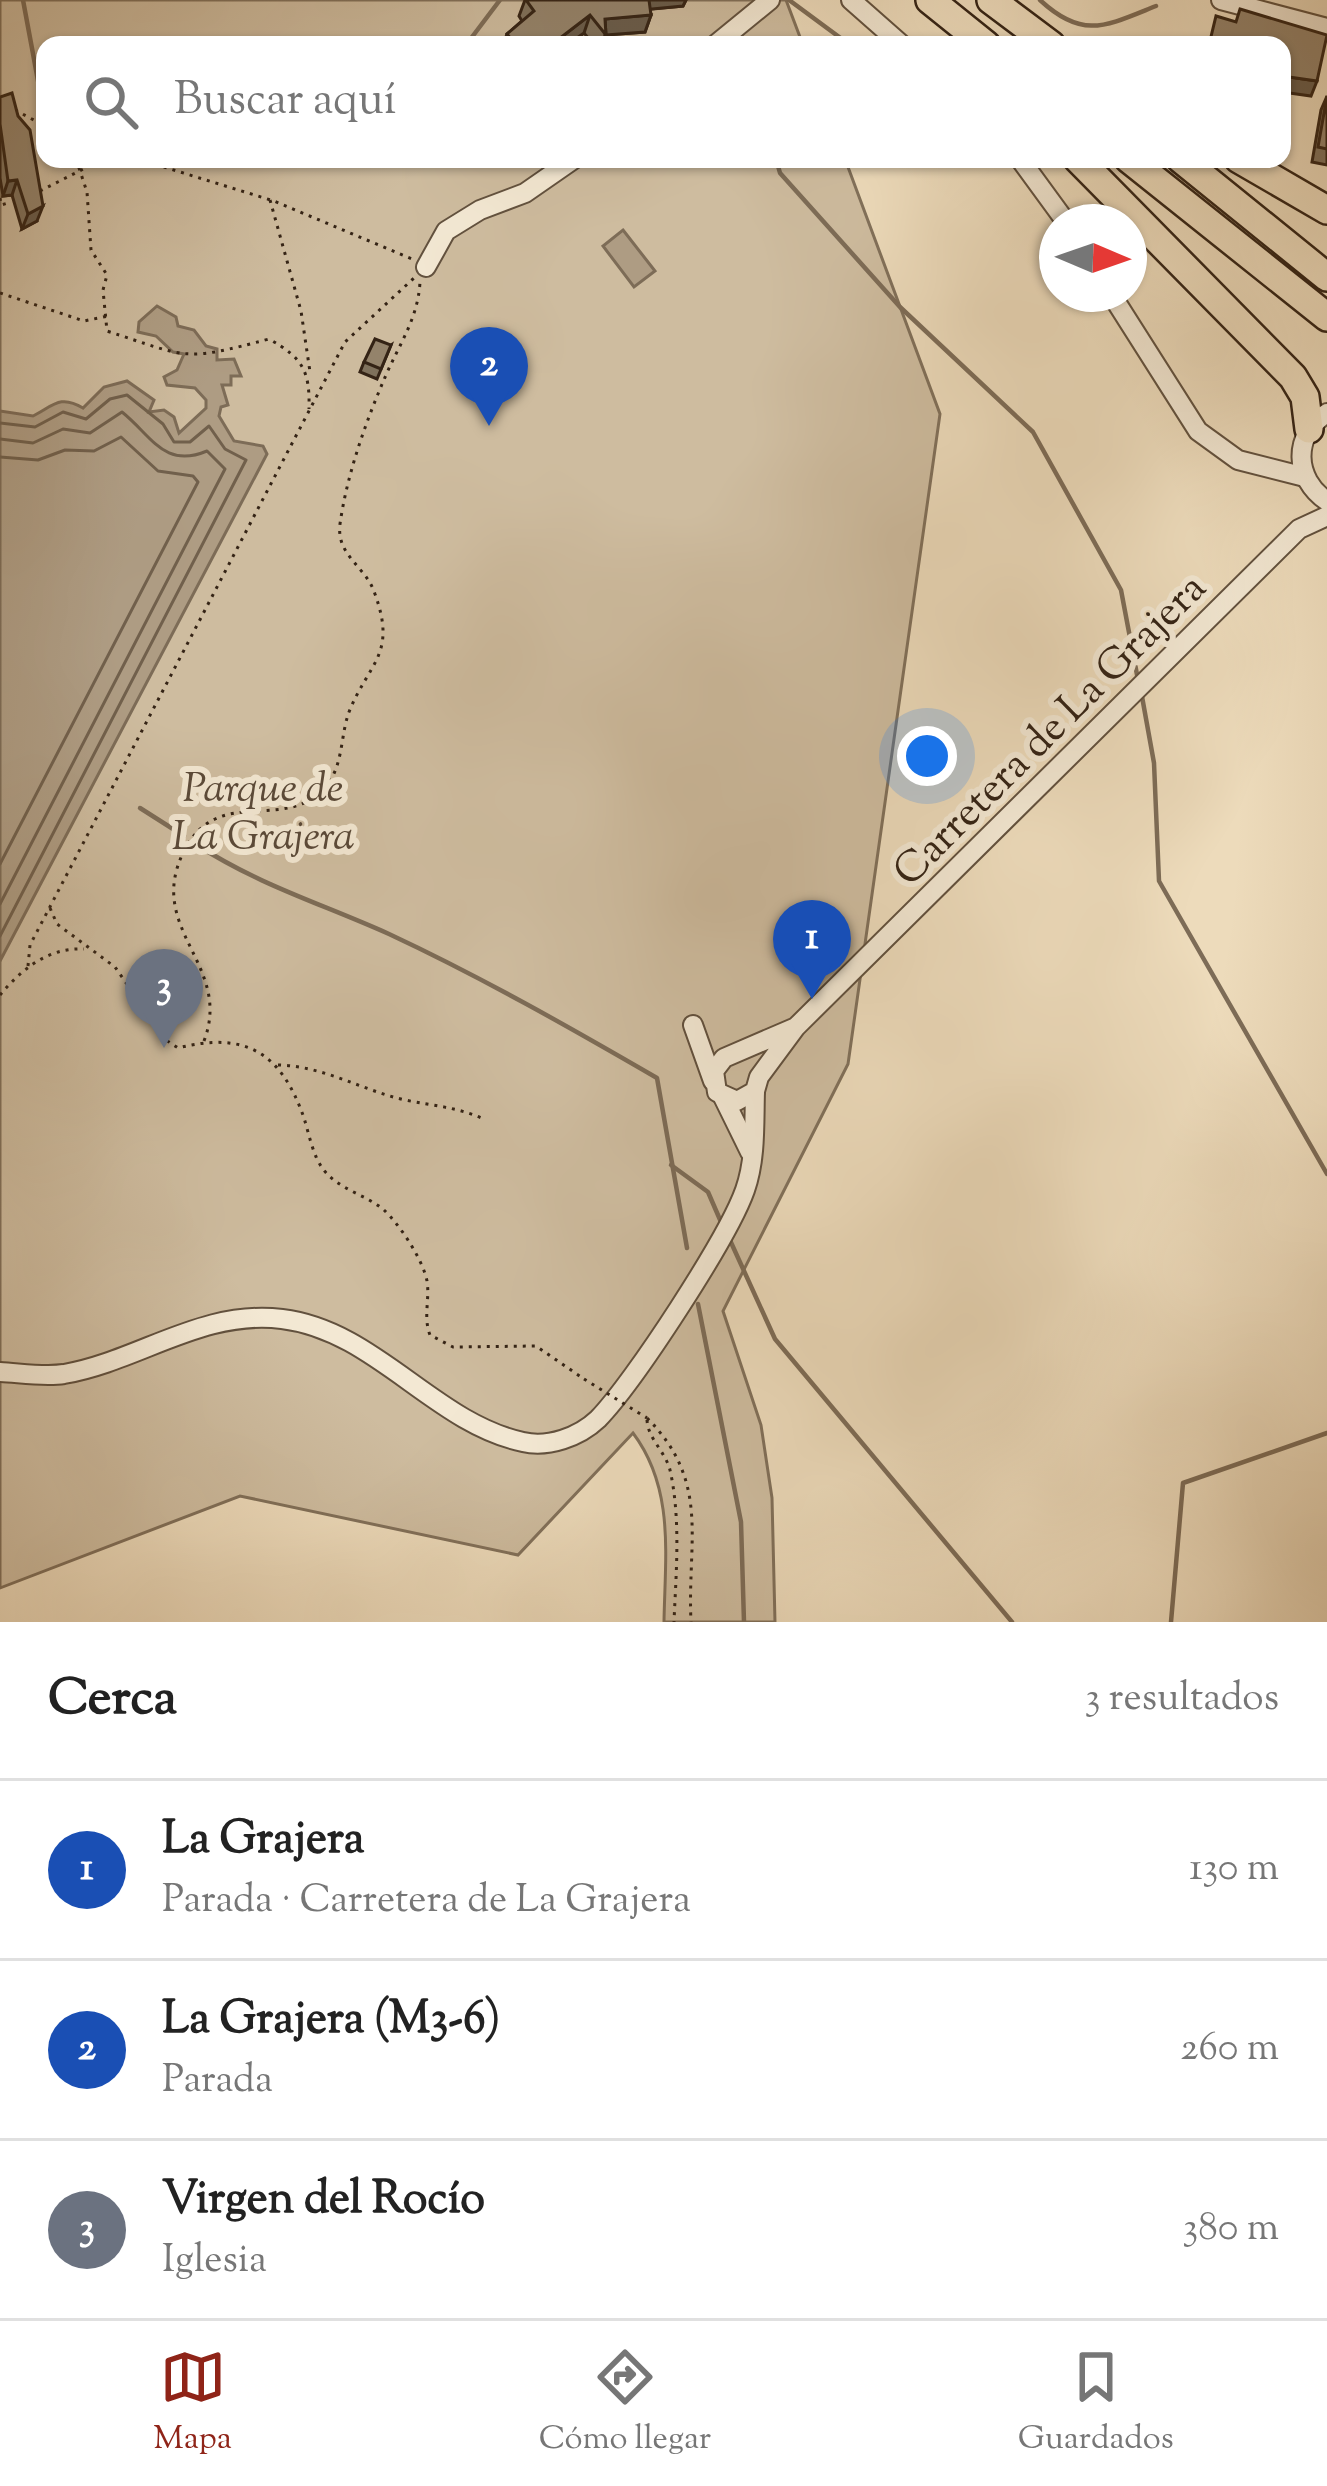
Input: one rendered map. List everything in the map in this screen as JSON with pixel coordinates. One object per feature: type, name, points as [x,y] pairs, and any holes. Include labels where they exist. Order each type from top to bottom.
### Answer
[{"type":"highway","points":[[987,0],[1029,36]]},
{"type":"highway","points":[[987,0],[1038,36]]},
{"type":"highway","points":[[931,1],[964,36]]},
{"type":"highway","points":[[931,1],[975,36]]},
{"type":"highway","points":[[1087,168],[1293,376],[1305,397],[1313,428]]},
{"type":"highway","points":[[1140,168],[1327,317]]},
{"type":"highway","points":[[1192,168],[1327,277]]},
{"type":"highway","points":[[1255,168],[1327,210]]},
{"type":"street","points":[[726,36],[770,0]]},
{"type":"street","points":[[851,0],[892,36]]},
{"type":"street","points":[[1221,0],[1327,28]]},
{"type":"street","points":[[1299,21],[1307,0]]},
{"type":"street","points":[[423,270],[446,231],[480,210],[526,193],[561,168]]},
{"type":"street","points":[[1027,168],[1053,204]]},
{"type":"street","points":[[1122,312],[1198,431],[1238,460],[1259,464],[1315,489],[1313,428]]},
{"type":"street","points":[[1259,464],[1313,428]]},
{"type":"street","name":"Carretera de La Grajera","points":[[1299,530],[1315,489]]},
{"type":"street","name":"Carretera de La Grajera","points":[[757,1084],[796,1028],[1299,530],[1327,516]]},
{"type":"street","points":[[0,1372],[62,1374],[234,1318],[285,1319],[345,1340],[491,1431],[527,1444],[559,1441],[596,1421],[633,1373],[732,1217],[752,1155],[757,1084],[753,1063],[693,1025],[718,1089],[752,1155]]},
{"type":"street","name":"Carretera de La Grajera","points":[[735,1055],[796,1028]]},
{"type":"street","points":[[718,1089],[718,1064],[735,1055]]},
{"type":"street","points":[[718,1089],[737,1101],[757,1084]]},
{"type":"path","points":[[0,96],[36,120]]},
{"type":"path","points":[[32,195],[86,168]]},
{"type":"path","points":[[168,168],[269,199],[423,270]]},
{"type":"path","points":[[82,170],[91,250],[106,268],[107,331],[181,357],[220,355],[269,339],[295,353],[310,374]]},
{"type":"path","points":[[0,199],[1,205],[8,203]]},
{"type":"path","points":[[269,199],[301,311],[310,374],[309,411]]},
{"type":"path","points":[[28,965],[29,945],[345,342],[423,270]]},
{"type":"path","points":[[204,1041],[213,999],[174,919],[171,886],[192,839],[220,812],[290,808],[314,796],[334,775],[348,716],[384,648],[376,597],[341,548],[340,523],[360,445],[414,320],[423,270]]},
{"type":"path","points":[[0,293],[84,321],[109,315]]},
{"type":"path","points":[[50,907],[57,924],[86,950],[115,967],[166,1040],[178,1048],[221,1038],[250,1047],[277,1065],[295,1092],[320,1166],[338,1184],[385,1211],[427,1277],[430,1335],[453,1347],[536,1346],[647,1418],[672,1443],[689,1487],[691,1622]]},
{"type":"path","points":[[0,995],[28,965],[62,950],[86,950]]},
{"type":"path","points":[[277,1065],[305,1066],[403,1100],[457,1106],[486,1120]]},
{"type":"path","points":[[647,1418],[648,1432],[669,1466],[674,1622]]},
{"type":"green space","name":"Parque de La Grajera","points":[[0,0],[786,0],[800,36],[36,36],[36,168],[848,168],[940,414],[848,1064],[723,1311],[761,1425],[772,1498],[775,1622],[664,1622],[662,1500],[656,1477],[633,1433],[518,1555],[240,1496],[0,1588]]},
{"type":"water","points":[[623,230],[655,271],[634,287],[603,246]]},
{"type":"water","points":[[157,306],[176,317],[178,326],[194,330],[206,346],[217,349],[217,360],[234,359],[241,376],[231,376],[231,385],[222,385],[228,405],[221,407],[219,416],[234,441],[263,446],[267,454],[0,961],[0,411],[33,416],[62,402],[83,408],[104,387],[127,381],[154,400],[149,412],[164,410],[174,417],[179,433],[206,408],[206,400],[195,388],[167,385],[164,377],[177,370],[184,354],[173,352],[156,336],[138,332],[139,322]]},
{"type":"building","points":[[526,0],[649,0],[651,15],[605,19],[606,35],[590,15],[563,36],[509,36],[534,11]]},
{"type":"building","points":[[1240,9],[1327,35],[1317,81],[1291,77],[1291,36],[1211,36],[1216,16],[1236,22]]},
{"type":"building","points":[[12,93],[18,116],[30,130],[43,206],[28,214],[17,180],[8,181],[0,97]]},
{"type":"building","points":[[1327,96],[1327,149],[1318,147]]},
{"type":"building","points":[[375,339],[391,345],[381,369],[364,362]]},
{"type":"waterway","points":[[23,0],[36,70]]},
{"type":"waterway","points":[[473,36],[500,0]]},
{"type":"waterway","points":[[789,0],[838,36]]},
{"type":"waterway","points":[[1040,0],[1069,21],[1095,26],[1156,6]]},
{"type":"waterway","points":[[779,168],[900,307],[1033,432],[1121,590],[1138,680]]},
{"type":"waterway","points":[[1141,691],[1154,763],[1159,881],[1327,1174]]},
{"type":"waterway","points":[[140,808],[184,836]]},
{"type":"waterway","points":[[197,845],[268,883],[457,967],[657,1078],[687,1248]]},
{"type":"waterway","points":[[671,1165],[708,1192],[721,1222]]},
{"type":"waterway","points":[[729,1238],[775,1339],[1012,1622]]},
{"type":"waterway","points":[[698,1304],[741,1522],[744,1622]]},
{"type":"waterway","points":[[1171,1622],[1183,1483],[1327,1433]]},
{"type":"place","name":"La Grajera (M3-6)","points":[[489,426]]},
{"type":"place","name":"La Grajera","points":[[812,999]]},
{"type":"place","name":"Virgen del Rocío","points":[[164,1048]]}]
